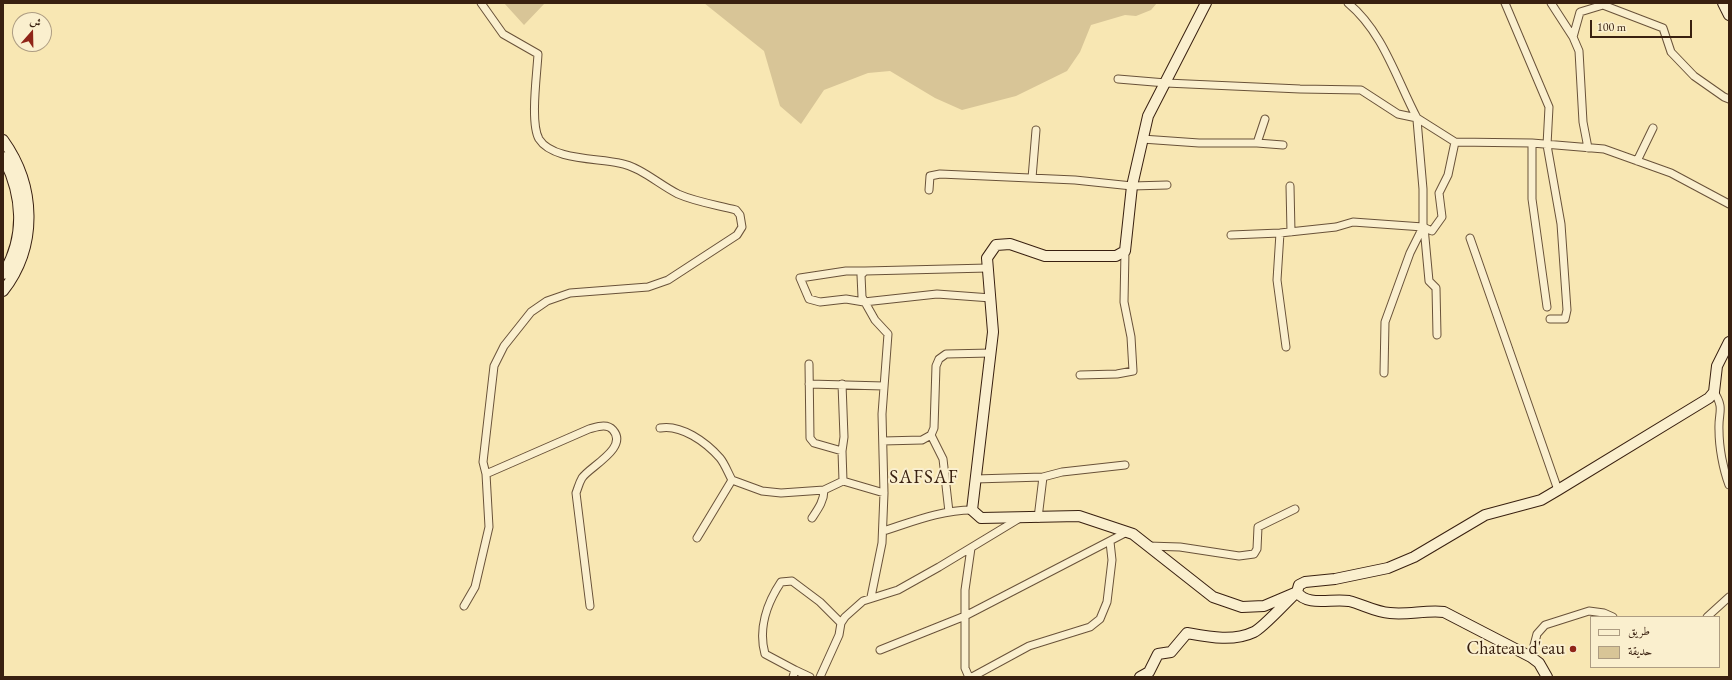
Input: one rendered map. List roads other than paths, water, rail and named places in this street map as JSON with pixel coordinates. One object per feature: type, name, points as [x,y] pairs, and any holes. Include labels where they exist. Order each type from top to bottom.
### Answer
[{"type":"street","points":[[464,606],[475,586],[489,527],[486,474],[483,462],[494,366],[504,346],[531,312],[547,300],[570,293],[648,287],[668,280],[737,235],[742,227],[740,215],[736,210],[678,194],[640,171],[620,163],[566,155],[553,151],[545,146],[539,138],[535,122],[538,54],[503,34],[482,3]]},
{"type":"street","points":[[1080,375],[1133,372],[1131,337],[1124,302],[1125,251],[1132,186],[1148,116],[1206,3]]},
{"type":"street","points":[[1348,3],[1363,16],[1383,46],[1417,119],[1429,281],[1436,288],[1437,335]]},
{"type":"street","points":[[1505,3],[1549,107],[1547,145],[1561,224],[1567,310],[1565,319],[1550,319]]},
{"type":"street","points":[[1551,3],[1573,37],[1579,51],[1583,122],[1588,148]]},
{"type":"street","points":[[1723,3],[1729,15]]},
{"type":"street","points":[[1573,37],[1580,12],[1603,4],[1664,28],[1671,52],[1694,76],[1729,99]]},
{"type":"street","points":[[1118,79],[1166,83],[1361,90],[1398,114],[1417,119],[1455,142],[1532,143],[1604,149],[1671,173],[1729,204]]},
{"type":"street","points":[[1257,143],[1265,119]]},
{"type":"street","points":[[1637,161],[1653,128]]},
{"type":"street","points":[[1032,178],[1036,130]]},
{"type":"street","points":[[1142,139],[1200,143],[1257,143],[1283,145]]},
{"type":"street","points":[[3,140],[19,167],[25,184],[29,220],[27,238],[22,257],[3,292]]},
{"type":"street","points":[[1231,235],[1291,232],[1336,227],[1353,222],[1424,227],[1432,231],[1442,217],[1439,193],[1448,175],[1455,142]]},
{"type":"street","points":[[1532,143],[1532,199],[1546,307]]},
{"type":"street","points":[[3,157],[16,187],[20,221],[13,254],[3,274]]},
{"type":"street","points":[[929,190],[930,176],[940,174],[1075,180],[1132,186],[1167,184]]},
{"type":"street","points":[[1290,186],[1291,232]]},
{"type":"street","points":[[1384,373],[1385,322],[1410,253],[1424,227]]},
{"type":"street","points":[[1280,233],[1277,280],[1286,347]]},
{"type":"street","points":[[1470,238],[1558,490]]},
{"type":"street","points":[[972,510],[993,332],[987,258],[996,245],[1010,244],[1046,256],[1116,256],[1125,251]]},
{"type":"street","points":[[988,268],[846,271],[800,278],[809,299],[820,302],[846,299],[864,302],[937,294],[991,298]]},
{"type":"street","points":[[865,271],[861,275],[860,285],[864,302],[875,320],[888,334],[882,414],[884,493],[882,543],[872,597]]},
{"type":"street","points":[[1729,342],[1717,366],[1714,392],[1720,402],[1719,431],[1726,478],[1729,485]]},
{"type":"street","points":[[883,441],[922,440],[931,435],[934,428],[936,366],[939,359],[946,354],[991,353]]},
{"type":"street","points":[[809,364],[810,438],[814,442],[842,451]]},
{"type":"street","points":[[809,384],[884,386]]},
{"type":"street","points":[[842,384],[844,438],[842,451],[843,481]]},
{"type":"street","points":[[1140,677],[1149,672],[1158,654],[1170,652],[1187,633],[1218,638],[1232,637],[1255,632],[1297,592],[1299,585],[1305,582],[1335,580],[1388,568],[1414,557],[1485,515],[1541,500],[1702,403],[1714,392]]},
{"type":"street","points":[[486,474],[589,429],[600,426],[609,427],[614,431],[617,441],[612,452],[582,478],[576,493],[590,606]]},
{"type":"street","points":[[660,428],[675,428],[692,435],[720,458],[732,480],[762,490],[781,493],[824,490],[843,481],[884,493]]},
{"type":"street","points":[[931,435],[944,459],[949,512]]},
{"type":"street","points":[[975,479],[1043,477],[1062,472],[1125,465]]},
{"type":"street","points":[[1038,518],[1043,477]]},
{"type":"street","points":[[698,538],[732,480]]},
{"type":"street","points":[[812,518],[820,506],[824,495],[824,490]]},
{"type":"street","points":[[882,531],[949,512],[972,510],[981,518],[1079,516],[1127,532],[1148,546],[1213,597],[1242,607],[1264,606],[1297,592]]},
{"type":"street","points":[[1148,546],[1180,547],[1239,556],[1254,554],[1257,549],[1258,526],[1294,510]]},
{"type":"street","points":[[820,677],[839,635],[841,623],[845,617],[863,601],[898,590],[1020,518]]},
{"type":"street","points":[[880,650],[966,616],[1127,532]]},
{"type":"street","points":[[971,548],[966,590],[965,668],[968,676],[974,677],[1029,646],[1090,627],[1100,618],[1107,602],[1112,560],[1110,542]]},
{"type":"street","points":[[810,677],[794,674],[765,654],[761,640],[770,598],[781,582],[792,581],[820,602],[841,623]]},
{"type":"street","points":[[1297,592],[1300,596],[1306,599],[1347,601],[1391,614],[1429,610],[1444,612],[1532,657],[1539,663],[1547,677]]},
{"type":"street","points":[[1708,616],[1729,597]]},
{"type":"street","points":[[1532,657],[1537,634],[1545,625],[1589,611],[1604,613],[1611,616]]},
{"type":"place","name":"Chateau d'eau","points":[[1573,649]]},
{"type":"district","name":"SAFSAF","points":[[924,478]]}]
